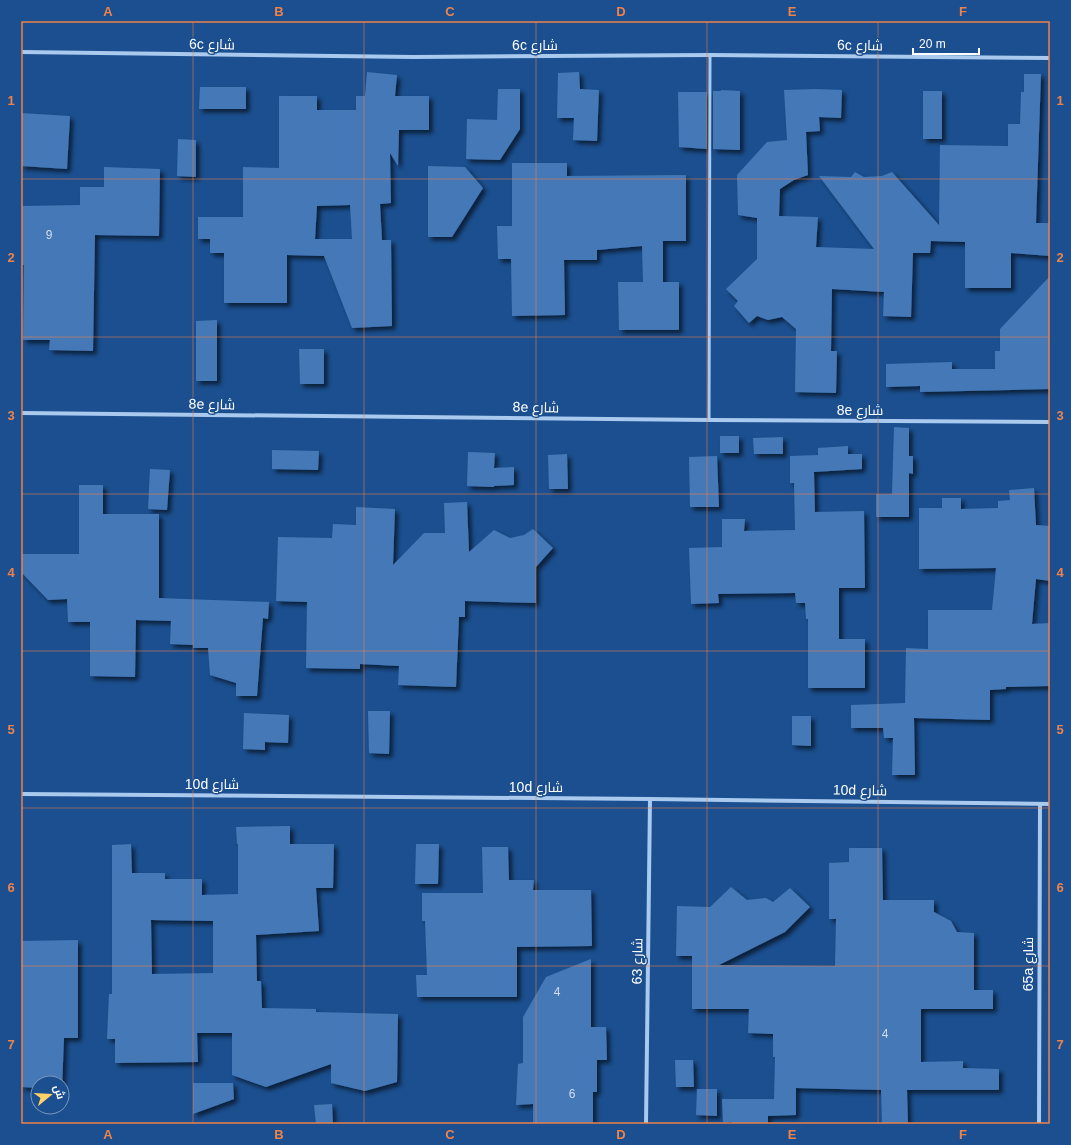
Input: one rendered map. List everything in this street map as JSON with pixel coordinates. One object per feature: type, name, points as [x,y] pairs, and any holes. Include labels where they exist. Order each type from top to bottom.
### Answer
[{"type":"street","name":"6c شارع","points":[[21,52],[414,57],[710,55],[1050,58]]},
{"type":"street","name":"8e شارع","points":[[21,413],[1050,422]]},
{"type":"street","name":"10d شارع","points":[[21,794],[650,798],[1050,804]]},
{"type":"street","name":"شارع 63","points":[[646,1124],[650,798]]},
{"type":"street","name":"65a شارع","points":[[1039,1124],[1040,804]]},
{"type":"lane","points":[[709,420],[710,55]]},
{"type":"building","points":[[367,72],[397,75],[395,96],[429,96],[429,130],[399,130],[398,166],[390,153],[391,203],[380,204],[382,240],[391,240],[392,326],[352,328],[324,256],[287,255],[287,303],[224,303],[224,253],[210,253],[210,239],[198,239],[198,217],[243,217],[243,167],[279,168],[279,96],[317,96],[317,110],[356,110],[356,96],[365,96]],"holes":[[[350,205],[352,239],[315,239],[317,206]]]},
{"type":"building","points":[[579,72],[580,89],[599,90],[597,141],[573,140],[574,118],[557,118],[558,73]]},
{"type":"building","points":[[1024,74],[1041,74],[1036,223],[1050,223],[1050,256],[1011,253],[1011,288],[965,288],[965,242],[931,241],[930,253],[913,253],[911,317],[883,316],[884,292],[832,289],[831,351],[837,351],[836,393],[795,392],[796,329],[782,317],[768,320],[757,316],[749,323],[734,306],[738,301],[726,289],[757,259],[757,218],[738,215],[737,175],[767,142],[787,140],[784,90],[842,90],[841,118],[819,117],[820,131],[806,132],[808,175],[794,180],[780,189],[779,216],[818,217],[816,247],[874,249],[819,176],[851,177],[855,172],[864,177],[882,176],[892,172],[939,225],[940,145],[1008,146],[1008,124],[1020,124],[1021,92],[1024,92]]},
{"type":"building","points":[[200,87],[246,87],[246,109],[199,109]]},
{"type":"building","points":[[498,89],[520,89],[520,129],[500,160],[466,159],[467,119],[497,120]]},
{"type":"building","points":[[713,91],[740,91],[740,150],[713,149]]},
{"type":"building","points":[[923,91],[942,91],[942,139],[923,139]]},
{"type":"building","points":[[678,92],[707,92],[707,149],[679,147]]},
{"type":"building","points":[[21,113],[70,116],[67,169],[21,166]]},
{"type":"building","points":[[178,139],[196,140],[196,177],[177,176]]},
{"type":"building","points":[[512,163],[567,163],[567,176],[686,175],[686,241],[663,241],[663,282],[679,282],[679,330],[619,330],[618,282],[643,282],[642,246],[597,250],[597,260],[564,260],[565,315],[512,316],[511,259],[498,259],[497,226],[512,226]]},
{"type":"building","points":[[428,166],[465,167],[483,188],[452,237],[428,237]]},
{"type":"building","points":[[104,167],[160,169],[159,236],[95,235],[93,351],[49,350],[50,340],[23,340],[24,265],[21,265],[21,206],[80,205],[80,187],[104,187]]},
{"type":"building","points":[[1050,276],[1050,389],[920,392],[920,386],[886,387],[886,364],[952,362],[952,369],[995,369],[995,351],[1000,351],[1000,329]]},
{"type":"building","points":[[217,320],[217,381],[196,381],[196,321]]},
{"type":"building","points":[[299,349],[324,349],[324,384],[300,384]]},
{"type":"building","points":[[894,427],[909,428],[909,456],[913,456],[913,474],[909,473],[909,517],[876,517],[876,494],[892,494]]},
{"type":"building","points":[[720,436],[739,436],[739,453],[720,453]]},
{"type":"building","points":[[783,437],[783,454],[754,454],[753,438]]},
{"type":"building","points":[[848,446],[848,454],[862,454],[862,469],[814,472],[815,512],[864,511],[865,588],[839,588],[839,639],[865,639],[865,688],[808,688],[808,619],[806,619],[805,603],[796,603],[795,593],[718,594],[719,603],[691,604],[689,548],[722,547],[722,519],[745,519],[744,531],[795,530],[794,483],[790,483],[790,456],[818,455],[818,448]]},
{"type":"building","points":[[272,450],[319,451],[318,470],[272,469]]},
{"type":"building","points":[[468,452],[495,453],[494,468],[514,467],[514,485],[494,487],[467,486]]},
{"type":"building","points":[[567,454],[568,489],[549,489],[548,455]]},
{"type":"building","points":[[717,456],[719,507],[690,507],[689,457]]},
{"type":"building","points":[[150,469],[170,470],[167,510],[148,509]]},
{"type":"building","points":[[79,485],[103,485],[103,514],[159,514],[159,598],[269,602],[268,619],[263,618],[257,696],[236,696],[236,683],[210,675],[208,648],[193,648],[193,645],[170,644],[171,621],[136,620],[135,677],[90,676],[90,622],[68,622],[67,599],[48,600],[21,572],[21,554],[79,554]]},
{"type":"building","points":[[1034,488],[1036,525],[1050,526],[1050,581],[1036,579],[1032,624],[1050,623],[1050,686],[1006,687],[1006,689],[990,690],[990,720],[914,718],[915,775],[892,775],[893,738],[884,738],[883,728],[851,728],[851,705],[905,703],[906,648],[928,649],[928,610],[992,610],[996,568],[919,569],[919,508],[942,508],[942,498],[961,498],[961,509],[998,508],[998,501],[1010,500],[1009,490]]},
{"type":"building","points":[[467,502],[469,552],[494,530],[510,538],[524,535],[533,529],[553,548],[536,567],[536,603],[465,601],[465,617],[459,617],[456,687],[398,685],[399,666],[360,664],[360,669],[306,668],[307,602],[276,601],[278,537],[332,538],[333,524],[356,525],[356,507],[395,509],[393,565],[424,533],[445,533],[444,503]]},
{"type":"building","points":[[368,711],[390,711],[389,754],[369,753]]},
{"type":"building","points":[[244,713],[289,715],[288,743],[265,742],[265,750],[243,749]]},
{"type":"building","points":[[792,716],[811,716],[811,746],[792,745]]},
{"type":"building","points":[[290,826],[290,844],[334,844],[333,888],[316,888],[319,931],[256,935],[257,981],[261,981],[262,1008],[316,1009],[316,1012],[398,1014],[397,1082],[365,1091],[331,1083],[331,1064],[266,1087],[232,1075],[232,1033],[197,1033],[198,1062],[115,1063],[115,1039],[107,1039],[109,994],[112,994],[112,845],[131,844],[132,873],[165,873],[165,879],[202,879],[202,895],[238,894],[238,844],[236,827]],"holes":[[[151,920],[213,921],[213,973],[152,974]]]},
{"type":"building","points":[[416,844],[439,844],[438,884],[415,884]]},
{"type":"building","points":[[482,847],[508,847],[509,880],[534,880],[533,890],[591,890],[592,946],[517,947],[517,997],[417,997],[416,975],[427,975],[425,921],[422,921],[422,893],[483,893]]},
{"type":"building","points":[[849,848],[882,848],[883,900],[934,900],[934,912],[951,921],[957,932],[974,933],[974,990],[993,990],[993,1009],[921,1009],[921,1062],[963,1061],[963,1068],[999,1069],[999,1090],[907,1090],[908,1123],[882,1124],[881,1090],[796,1088],[796,1115],[768,1116],[768,1124],[732,1124],[732,1122],[723,1122],[722,1099],[774,1099],[775,1057],[773,1057],[773,1034],[748,1033],[749,1009],[692,1009],[692,956],[676,956],[677,906],[710,907],[731,887],[747,900],[766,898],[773,902],[790,888],[810,907],[785,932],[719,965],[835,966],[836,919],[829,919],[829,863],[849,862]]},
{"type":"building","points":[[78,940],[78,1038],[64,1038],[63,1075],[30,1075],[30,1088],[21,1087],[21,941]]},
{"type":"building","points":[[591,959],[591,1027],[606,1027],[607,1060],[597,1060],[597,1092],[593,1092],[593,1124],[533,1124],[533,1104],[516,1105],[518,1064],[523,1063],[523,1017],[546,977]]},
{"type":"building","points":[[675,1060],[693,1060],[694,1087],[676,1087]]},
{"type":"building","points":[[193,1083],[233,1083],[234,1099],[193,1114]]},
{"type":"building","points":[[697,1089],[717,1089],[717,1116],[696,1115]]},
{"type":"building","points":[[332,1104],[333,1124],[316,1124],[314,1105]]}]
